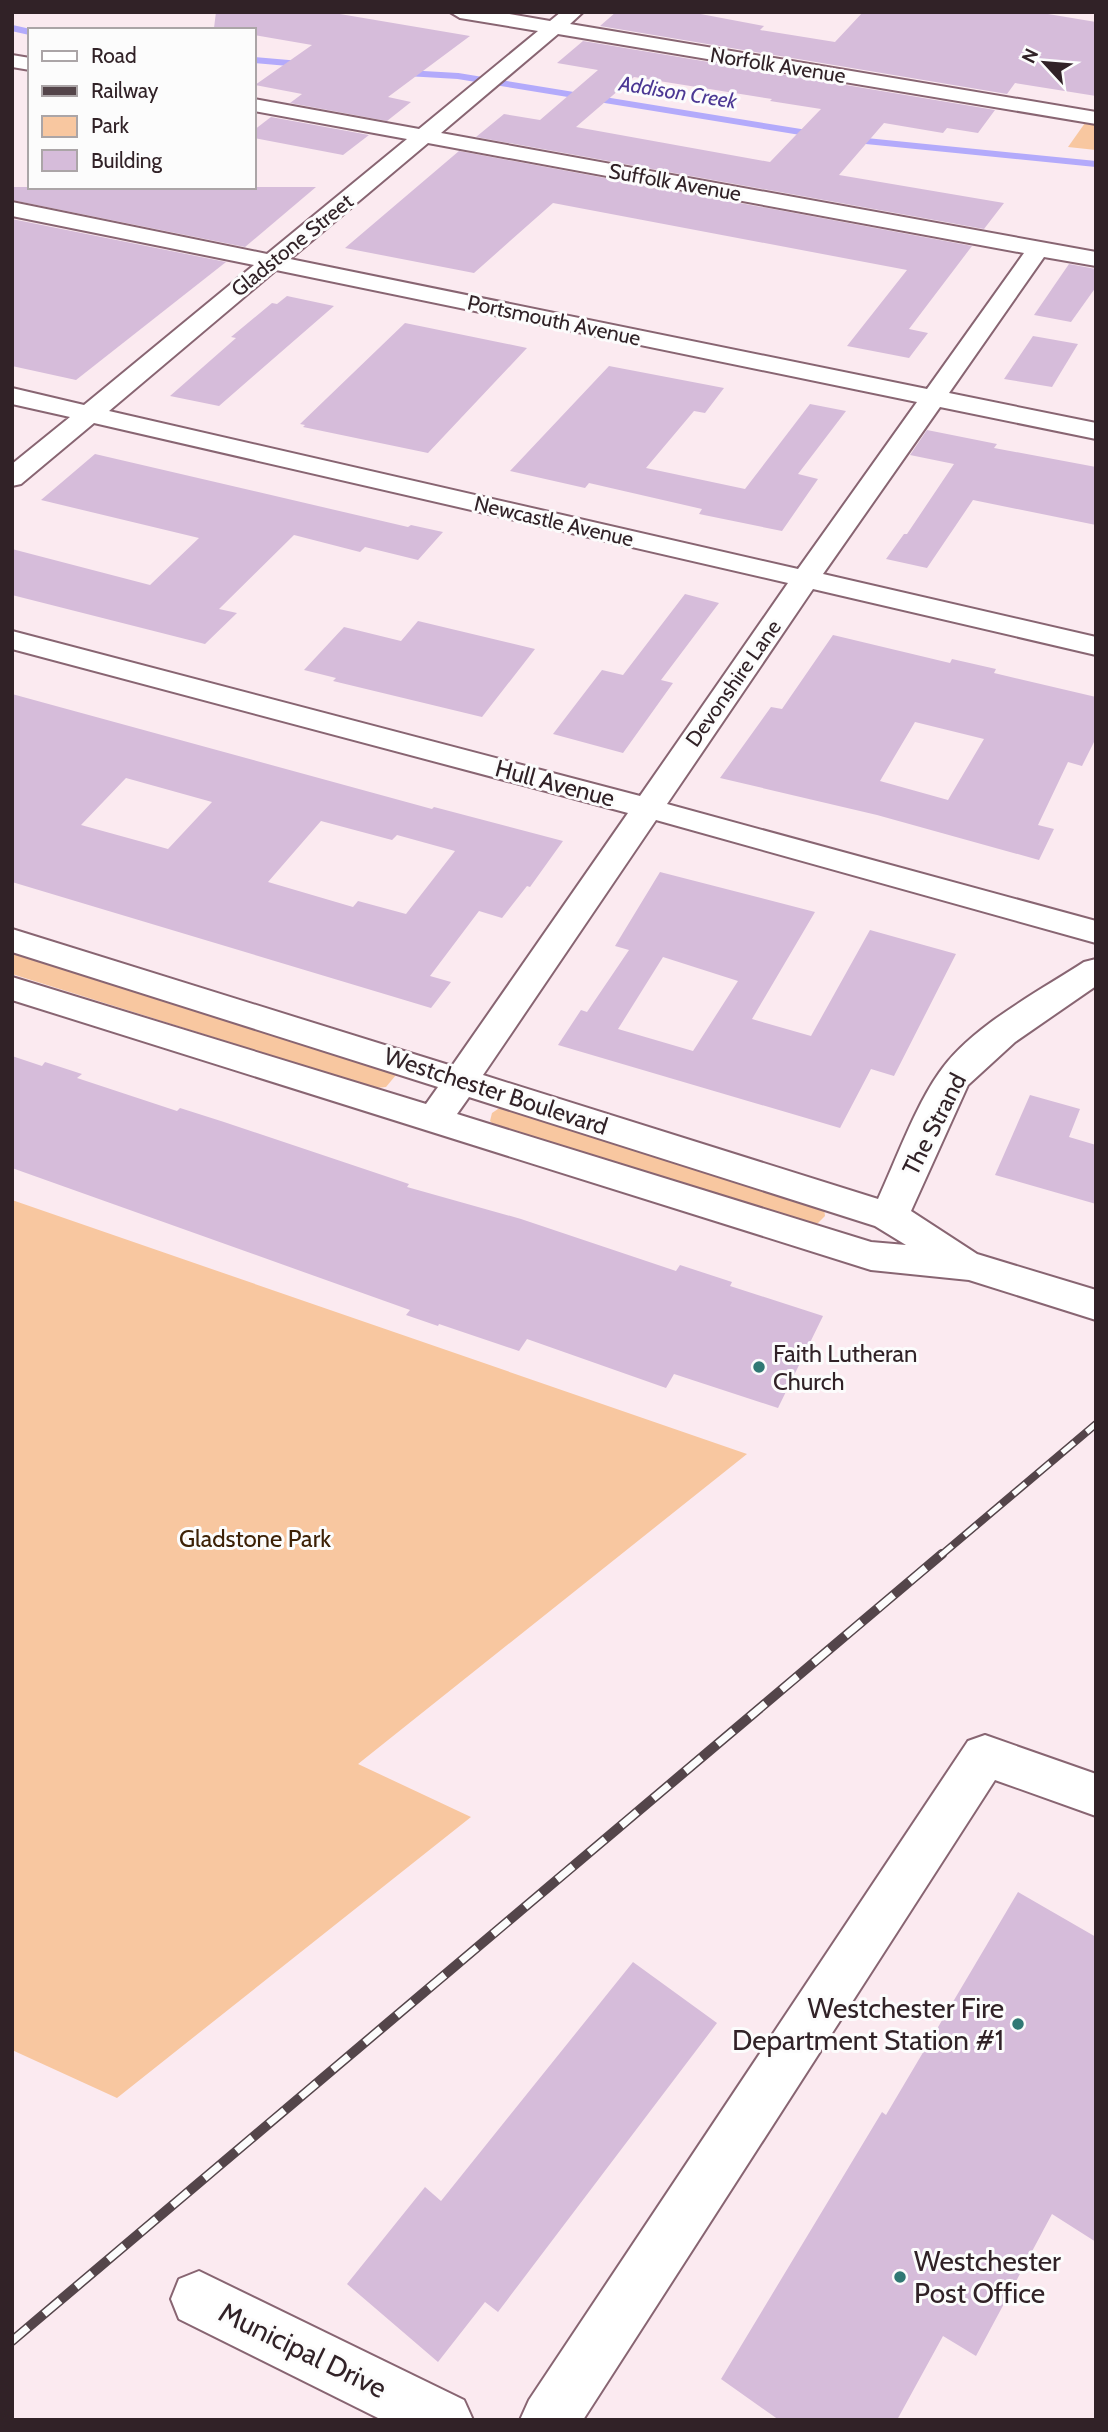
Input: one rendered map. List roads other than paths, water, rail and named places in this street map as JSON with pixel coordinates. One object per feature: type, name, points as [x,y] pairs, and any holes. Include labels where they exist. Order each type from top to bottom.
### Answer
[{"type":"street","name":"Norfolk Avenue","points":[[460,12],[1096,118]]},
{"type":"street","name":"Gladstone Street","points":[[12,478],[573,12]]},
{"type":"street","name":"Suffolk Avenue","points":[[256,105],[1096,259]]},
{"type":"street","name":"Portsmouth Avenue","points":[[12,209],[1096,431]]},
{"type":"street","name":"Devonshire Lane","points":[[434,1120],[805,579],[1038,249]]},
{"type":"street","name":"Newcastle Avenue","points":[[12,396],[1096,646]]},
{"type":"street","name":"Hull Avenue","points":[[12,640],[647,808],[1096,932]]},
{"type":"street","name":"Westchester Boulevard","points":[[12,940],[461,1079],[889,1216],[969,1266]]},
{"type":"street","name":"The Strand","points":[[889,1216],[953,1079],[967,1063],[1010,1027],[1096,970]]},
{"type":"street","name":"Westchester Boulevard","points":[[12,988],[871,1256],[969,1266],[1096,1305]]},
{"type":"street","points":[[549,2420],[985,1755],[1096,1795]]},
{"type":"street","name":"Municipal Drive","points":[[200,2299],[444,2420]]},
{"type":"waterway","name":"Addison Creek","points":[[12,28],[28,32]]},
{"type":"waterway","name":"Addison Creek","points":[[256,60],[300,64]]},
{"type":"waterway","name":"Addison Creek","points":[[406,73],[458,76],[813,134]]},
{"type":"waterway","name":"Addison Creek","points":[[856,140],[1096,164]]},
{"type":"railway","points":[[940,1556],[1096,1424]]},
{"type":"railway","points":[[12,2341],[942,1554]]},
{"type":"place","name":"Faith Lutheran Church","points":[[759,1367]]},
{"type":"place","name":"Westchester Fire Department Station #1","points":[[1018,2024]]},
{"type":"place","name":"Westchester Post Office","points":[[900,2277]]},
{"type":"park label","name":"Gladstone Park","points":[[255,1538]]}]
